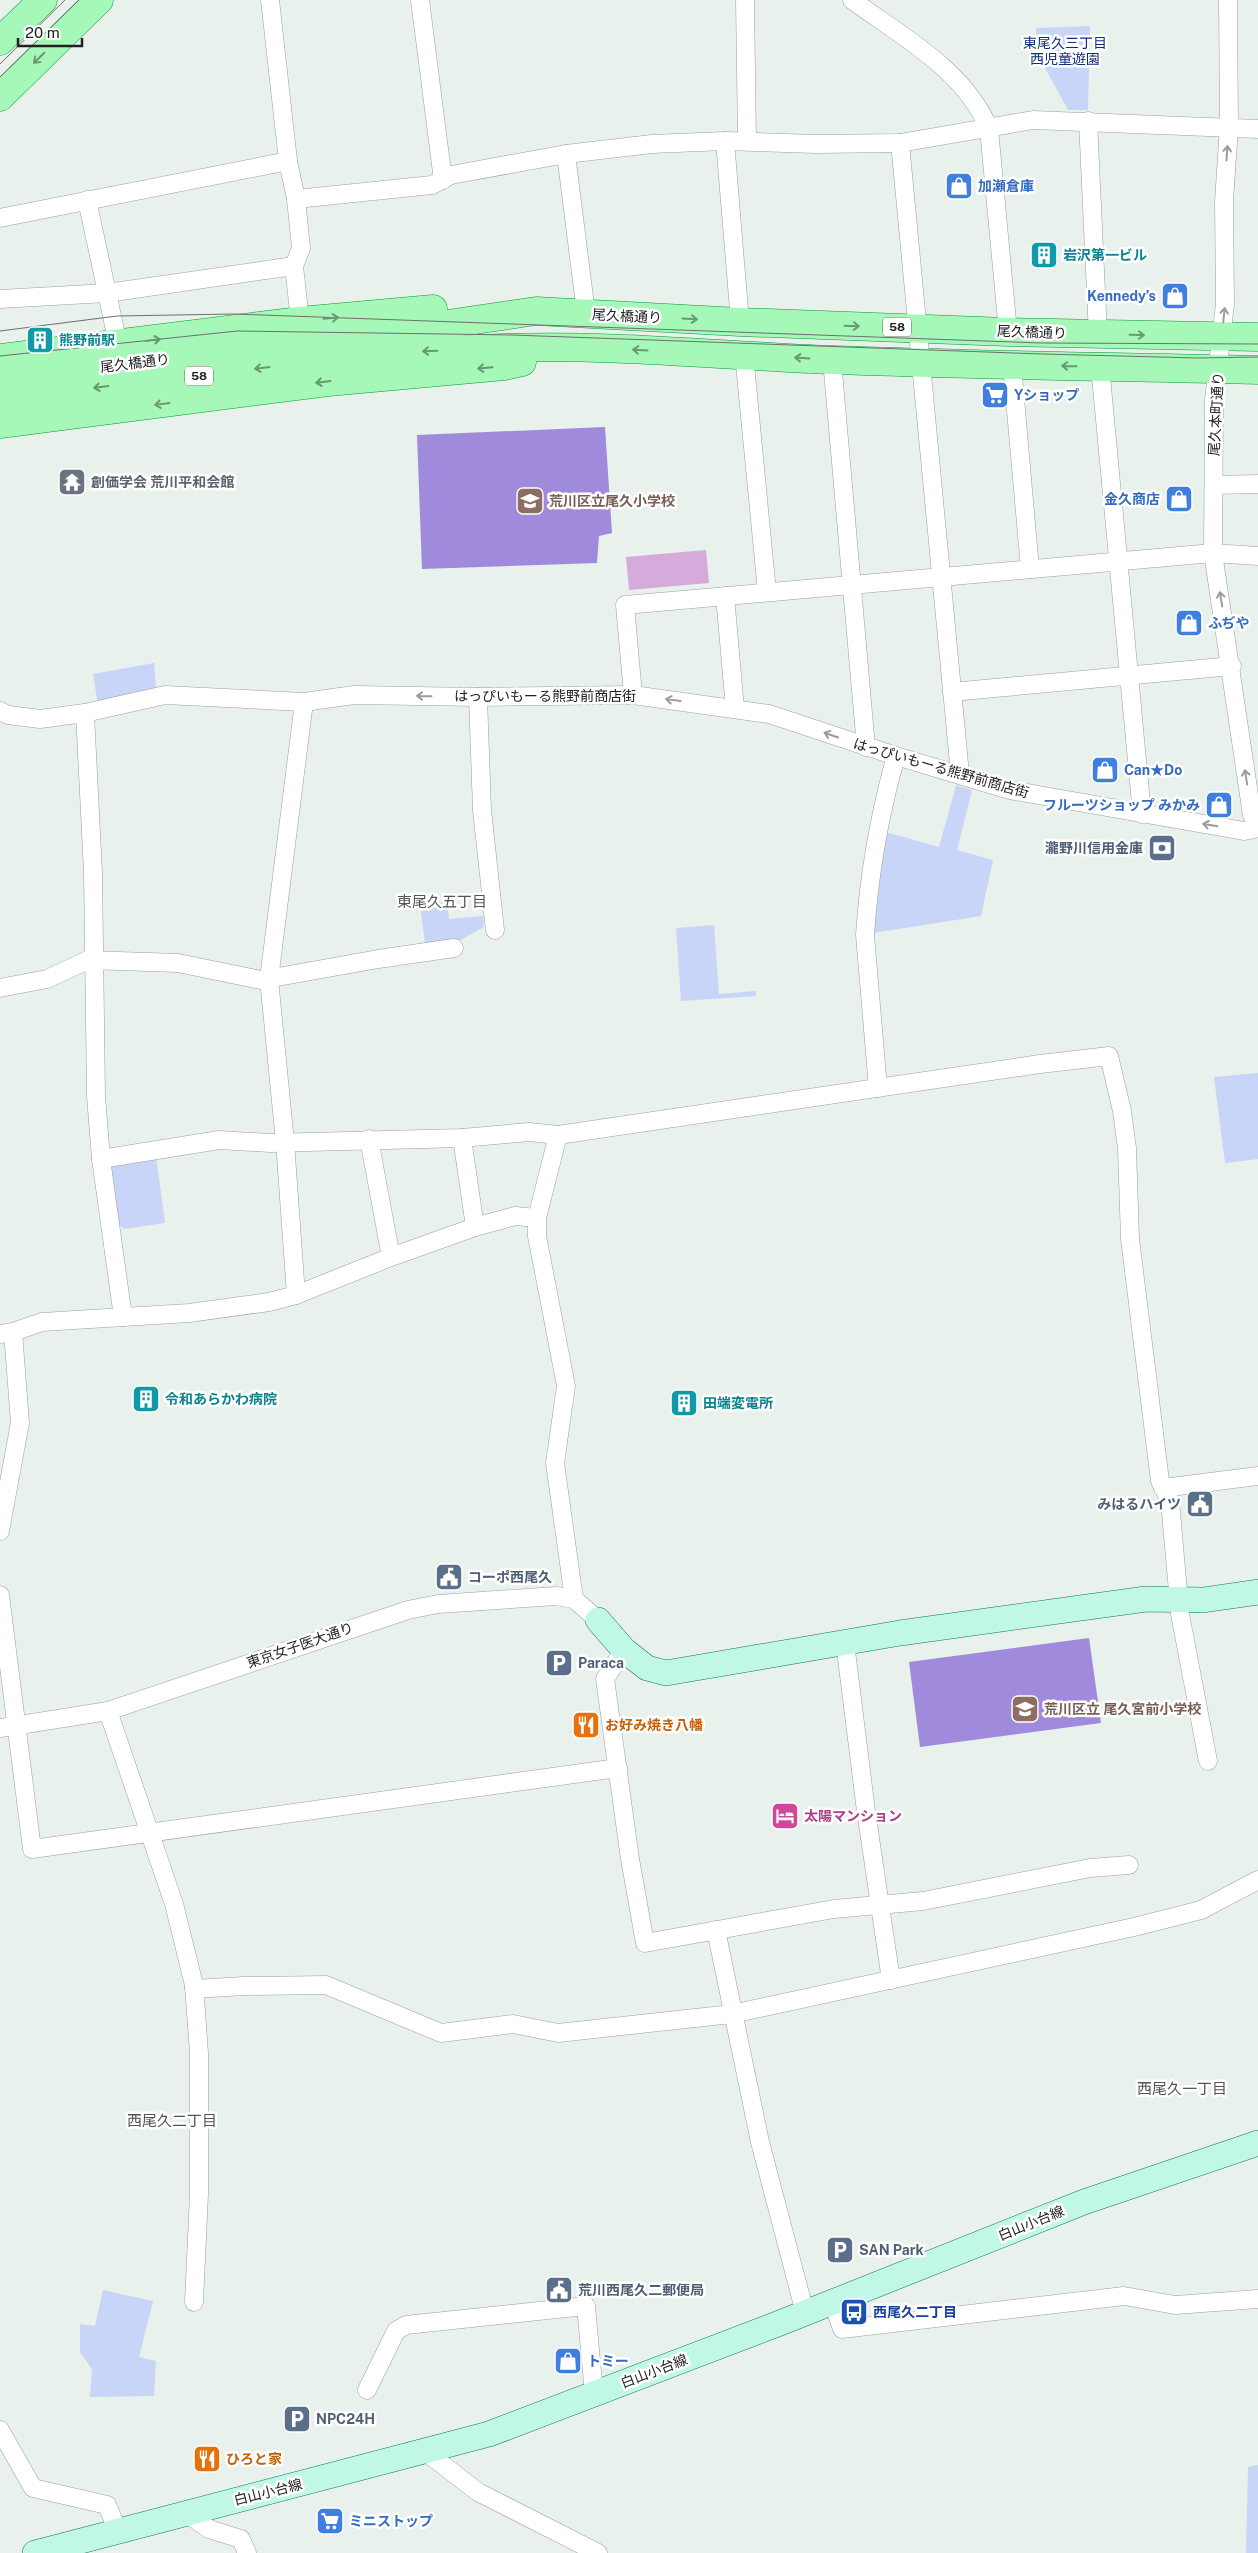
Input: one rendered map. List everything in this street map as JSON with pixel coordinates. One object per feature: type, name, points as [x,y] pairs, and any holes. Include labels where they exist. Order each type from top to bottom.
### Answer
[{"type":"main road","points":[[0,42],[43,0]]},
{"type":"main road","points":[[0,97],[99,0]]},
{"type":"main road","points":[[0,358],[300,321],[499,303],[536,311]]},
{"type":"main road","name":"尾久橋通り","points":[[0,400],[395,342],[536,311],[740,322],[1008,332],[1258,337]]},
{"type":"main road","name":"尾久橋通り","points":[[0,379],[395,342],[506,348],[584,347],[832,360],[1012,366],[1258,370]]},
{"type":"main road","points":[[0,424],[328,382],[504,366],[584,347]]},
{"type":"main road","points":[[598,1620],[624,1650],[647,1668],[666,1672],[845,1643],[1146,1599],[1203,1600],[1258,1592]]},
{"type":"main road","name":"白山小台線","points":[[35,2553],[489,2434],[805,2313],[1106,2194],[1258,2143]]},
{"type":"street","points":[[270,0],[288,161],[296,199],[301,248],[294,266],[300,321]]},
{"type":"street","points":[[420,0],[443,180]]},
{"type":"street","points":[[745,0],[747,142]]},
{"type":"street","points":[[852,0],[932,59],[957,81],[983,112],[989,129],[1008,332]]},
{"type":"street","name":"尾久本町通り","points":[[1228,0],[1228,127],[1224,201],[1226,304],[1214,400],[1213,553],[1232,666],[1252,815],[1258,824]]},
{"type":"street","points":[[296,199],[432,185],[451,176],[566,154],[652,144],[725,141],[815,144],[900,143],[1033,120],[1258,129]]},
{"type":"street","points":[[1088,121],[1098,335]]},
{"type":"street","points":[[725,141],[740,322]]},
{"type":"street","points":[[900,143],[960,774]]},
{"type":"street","points":[[566,154],[586,313]]},
{"type":"street","points":[[0,218],[288,161]]},
{"type":"street","points":[[87,200],[118,344]]},
{"type":"street","points":[[0,300],[107,293],[294,266]]},
{"type":"street","points":[[744,354],[767,592]]},
{"type":"street","points":[[832,360],[866,747]]},
{"type":"street","points":[[1012,366],[1030,569]]},
{"type":"street","points":[[1100,366],[1142,814]]},
{"type":"street","points":[[1214,485],[1258,484]]},
{"type":"street","points":[[633,695],[625,605],[1213,553],[1258,556]]},
{"type":"street","points":[[726,596],[735,709]]},
{"type":"street","points":[[952,692],[1232,666]]},
{"type":"street","name":"はっぴいもーる熊野前商店街","points":[[0,712],[8,715],[40,719],[85,713],[165,696],[304,702],[354,695],[478,697],[633,695],[769,714],[866,747],[1009,790],[1244,831],[1258,828]]},
{"type":"street","points":[[478,697],[482,810],[495,930]]},
{"type":"street","points":[[296,1295],[285,1142],[269,979],[304,702]]},
{"type":"street","points":[[85,713],[93,873],[96,1096],[101,1159],[122,1317]]},
{"type":"street","points":[[878,1088],[866,929],[876,835],[896,756]]},
{"type":"street","points":[[0,988],[47,979],[88,960],[178,963],[261,980],[378,959],[454,948]]},
{"type":"street","points":[[101,1159],[219,1140],[285,1142],[462,1138],[529,1132],[558,1135],[1040,1064],[1109,1056],[1122,1111],[1127,1148],[1130,1239],[1160,1482],[1170,1501],[1179,1601],[1208,1761]]},
{"type":"street","points":[[558,1135],[537,1218],[537,1236],[566,1386],[556,1463],[574,1599],[598,1620]]},
{"type":"street","points":[[462,1138],[475,1227]]},
{"type":"street","points":[[369,1139],[391,1257]]},
{"type":"street","points":[[0,1531],[20,1423],[6,1333],[42,1322],[189,1313],[268,1302],[296,1295],[391,1257],[475,1227],[515,1216],[537,1218]]},
{"type":"street","points":[[1163,1488],[1258,1476]]},
{"type":"street","points":[[0,1595],[8,1727],[16,1734],[32,1849],[152,1834],[618,1768]]},
{"type":"street","name":"東京女子医大通り","points":[[8,1727],[108,1712],[408,1610],[438,1604],[556,1596],[574,1599]]},
{"type":"street","points":[[845,1643],[891,1980]]},
{"type":"street","points":[[624,1650],[605,1679],[630,1859],[644,1943],[834,1909],[923,1901],[1090,1868],[1129,1865]]},
{"type":"street","points":[[108,1712],[152,1834],[174,1904],[194,1989],[199,2053],[199,2194],[194,2302]]},
{"type":"street","points":[[194,1989],[326,1985],[441,2033],[512,2024],[558,2032],[732,2014],[891,1980],[1134,1927],[1202,1910],[1258,1880]]},
{"type":"street","points":[[716,1930],[760,2142],[805,2313]]},
{"type":"street","points":[[833,2302],[842,2329],[1124,2296],[1175,2304],[1258,2299]]},
{"type":"street","points":[[367,2390],[396,2331],[406,2325],[586,2306],[594,2394]]},
{"type":"street","points":[[0,2430],[33,2488],[107,2505],[118,2531]]},
{"type":"street","points":[[426,2452],[478,2492],[598,2553]]},
{"type":"street","points":[[186,2513],[209,2529],[241,2539],[247,2553]]},
{"type":"green space","name":"東尾久三丁目 西児童遊園","points":[[1090,26],[1088,110],[1068,110],[1037,53],[1036,28]]},
{"type":"green space","points":[[154,663],[156,687],[151,694],[98,705],[93,674]]},
{"type":"green space","points":[[956,785],[972,790],[957,850],[993,860],[981,916],[873,933],[882,831],[939,847]]},
{"type":"green space","points":[[447,902],[449,919],[483,916],[484,927],[457,942],[425,944],[420,904]]},
{"type":"green space","points":[[714,925],[719,994],[756,991],[756,996],[681,1001],[676,928]]},
{"type":"green space","points":[[1258,1073],[1258,1159],[1225,1163],[1214,1077]]},
{"type":"green space","points":[[156,1156],[165,1223],[124,1229],[114,1221],[106,1166]]},
{"type":"green space","points":[[103,2290],[153,2301],[139,2357],[156,2361],[154,2396],[90,2397],[92,2369],[80,2352],[80,2324],[95,2326]]},
{"type":"green space","points":[[1258,2465],[1258,2553],[1246,2553],[1248,2467]]},
{"type":"shaded area","points":[[605,427],[612,533],[599,536],[597,563],[422,569],[417,435]]},
{"type":"shaded area","points":[[706,550],[709,583],[629,590],[626,557]]},
{"type":"shaded area","points":[[1089,1638],[1101,1723],[920,1747],[909,1662]]},
{"type":"tram line","points":[[0,64],[65,0]]},
{"type":"tram line","points":[[0,77],[79,0]]},
{"type":"tram line","points":[[0,331],[117,316],[234,314],[1041,343],[1258,344]]},
{"type":"tram line","points":[[0,356],[237,331],[512,335],[1042,354],[1198,358],[1258,357]]},
{"type":"place","name":"加瀬倉庫","points":[[959,186]]},
{"type":"place","name":"岩沢第一ビル","points":[[1044,255]]},
{"type":"place","name":"Kennedy’s","points":[[1175,296]]},
{"type":"place","name":"熊野前駅","points":[[40,340]]},
{"type":"place","name":"Yショップ","points":[[995,395]]},
{"type":"place","name":"創価学会 荒川平和会館","points":[[72,482]]},
{"type":"place","name":"金久商店","points":[[1179,499]]},
{"type":"place","name":"荒川区立尾久小学校","points":[[530,501]]},
{"type":"place","name":"ふぢや","points":[[1189,623]]},
{"type":"place","name":"Can★Do","points":[[1105,770]]},
{"type":"place","name":"フルーツショップ みかみ","points":[[1219,805]]},
{"type":"place","name":"瀧野川信用金庫","points":[[1162,848]]},
{"type":"place","name":"令和あらかわ病院","points":[[146,1399]]},
{"type":"place","name":"田端変電所","points":[[684,1403]]},
{"type":"place","name":"みはるハイツ","points":[[1200,1504]]},
{"type":"place","name":"コーポ西尾久","points":[[449,1577]]},
{"type":"place","name":"Paraca","points":[[559,1663]]},
{"type":"place","name":"荒川区立 尾久宮前小学校","points":[[1025,1709]]},
{"type":"place","name":"お好み焼き八幡","points":[[586,1725]]},
{"type":"place","name":"太陽マンション","points":[[785,1816]]},
{"type":"place","name":"SAN Park","points":[[840,2250]]},
{"type":"place","name":"荒川西尾久二郵便局","points":[[559,2290]]},
{"type":"place","name":"西尾久二丁目","points":[[854,2312]]},
{"type":"place","name":"トミー","points":[[568,2361]]},
{"type":"place","name":"NPC24H","points":[[297,2419]]},
{"type":"place","name":"ひろと家","points":[[207,2459]]},
{"type":"place","name":"ミニストップ","points":[[330,2521]]},
{"type":"district","name":"東尾久五丁目","points":[[442,902]]},
{"type":"district","name":"西尾久一丁目","points":[[1182,2089]]},
{"type":"district","name":"西尾久二丁目","points":[[172,2121]]}]
